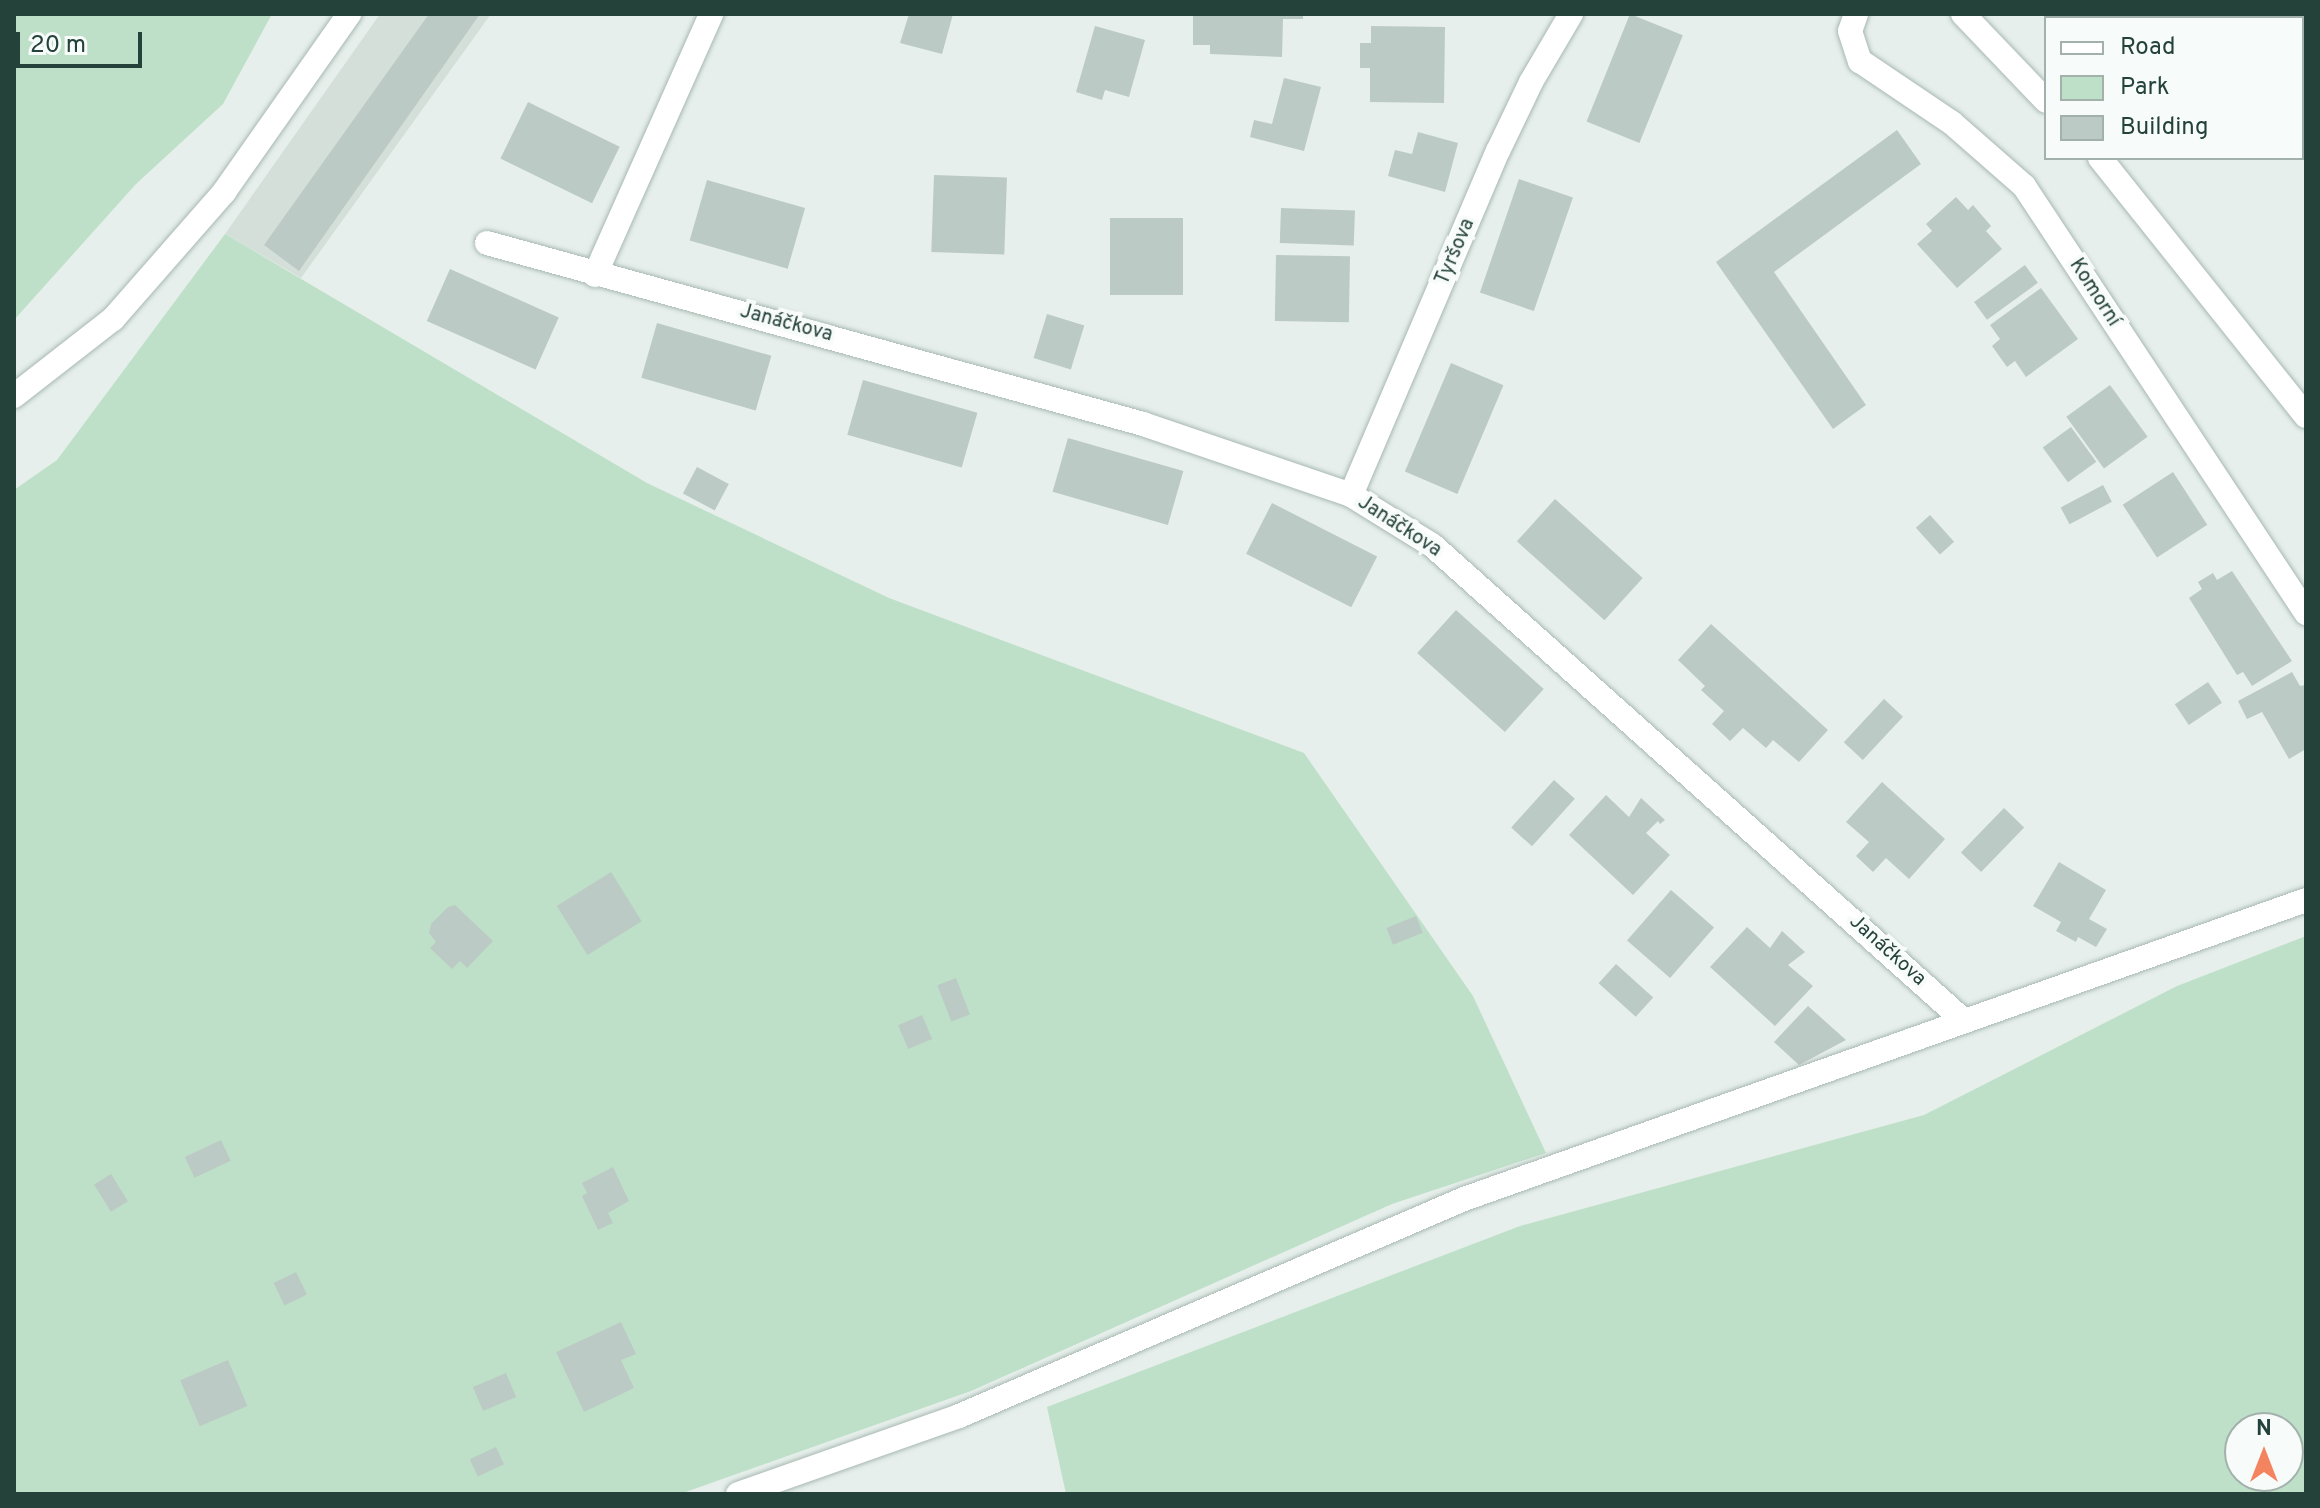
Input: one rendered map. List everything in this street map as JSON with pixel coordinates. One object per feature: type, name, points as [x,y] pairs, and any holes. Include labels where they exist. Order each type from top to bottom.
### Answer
[{"type":"street","points":[[14,396],[123,308],[224,192],[349,14]]},
{"type":"street","points":[[595,275],[711,14]]},
{"type":"street","name":"Tyršova","points":[[1351,495],[1498,151],[1531,82],[1571,14]]},
{"type":"street","name":"Komorní","points":[[1856,14],[1850,31],[1860,61],[1952,123],[2024,186],[2306,613]]},
{"type":"street","points":[[1963,14],[2044,99]]},
{"type":"street","points":[[2102,160],[2306,416]]},
{"type":"street","name":"Janáčkova","points":[[487,243],[1143,424],[1351,495],[1432,545],[1962,1019]]},
{"type":"street","points":[[738,1494],[959,1416],[1464,1199],[1962,1019],[2306,900]]},
{"type":"shaded area","points":[[380,14],[491,14],[301,278],[225,234]]},
{"type":"green space","points":[[14,14],[272,14],[223,104],[136,184],[14,320]]},
{"type":"green space","points":[[225,234],[647,483],[889,598],[1304,753],[1473,996],[1546,1153],[1392,1204],[971,1391],[680,1494],[14,1494],[14,490],[57,460]]},
{"type":"green space","points":[[2306,936],[2306,1494],[1066,1494],[1047,1407],[1520,1226],[1924,1115],[2177,986]]},
{"type":"building","points":[[429,14],[480,14],[299,271],[264,245]]},
{"type":"building","points":[[909,14],[953,14],[942,54],[900,43]]},
{"type":"building","points":[[1193,14],[1303,14],[1303,19],[1283,19],[1282,57],[1210,54],[1210,45],[1193,45]]},
{"type":"building","points":[[1630,14],[1683,35],[1639,143],[1587,122]]},
{"type":"building","points":[[2306,14],[2306,43],[2304,46],[2304,16],[2250,16]]},
{"type":"building","points":[[1095,26],[1145,40],[1129,97],[1105,90],[1102,100],[1076,92]]},
{"type":"building","points":[[1371,26],[1445,27],[1444,103],[1370,102],[1370,68],[1360,68],[1360,43],[1371,43]]},
{"type":"building","points":[[1284,78],[1321,87],[1304,151],[1250,137],[1254,120],[1272,124]]},
{"type":"building","points":[[528,102],[620,147],[592,203],[500,159]]},
{"type":"building","points":[[1897,130],[1921,164],[1774,272],[1866,405],[1833,429],[1716,262]]},
{"type":"building","points":[[1418,132],[1458,143],[1445,192],[1388,176],[1395,150],[1412,154]]},
{"type":"building","points":[[934,175],[1007,178],[1004,255],[931,252]]},
{"type":"building","points":[[1519,179],[1573,198],[1534,311],[1480,292]]},
{"type":"building","points":[[707,180],[805,208],[788,269],[690,241]]},
{"type":"building","points":[[1956,197],[1968,210],[1973,205],[1991,226],[1986,231],[2002,249],[1957,288],[1917,244],[1932,231],[1926,224]]},
{"type":"building","points":[[1281,208],[1355,211],[1354,246],[1280,243]]},
{"type":"building","points":[[1110,218],[1183,218],[1183,295],[1110,295]]},
{"type":"building","points":[[1276,255],[1350,256],[1349,322],[1275,321]]},
{"type":"building","points":[[2025,265],[2038,283],[1987,320],[1974,302]]},
{"type":"building","points":[[450,269],[559,317],[536,369],[427,321]]},
{"type":"building","points":[[2041,288],[2078,339],[2026,377],[2015,361],[2007,367],[1992,346],[2000,339],[1990,325]]},
{"type":"building","points":[[1047,314],[1084,325],[1071,369],[1034,358]]},
{"type":"building","points":[[657,323],[771,356],[756,411],[641,378]]},
{"type":"building","points":[[1451,363],[1503,385],[1457,494],[1405,472]]},
{"type":"building","points":[[863,380],[977,413],[962,468],[847,435]]},
{"type":"building","points":[[2110,385],[2148,437],[2104,469],[2066,417]]},
{"type":"building","points":[[2071,427],[2096,462],[2068,482],[2043,448]]},
{"type":"building","points":[[1068,438],[1183,471],[1168,525],[1053,492]]},
{"type":"building","points":[[697,467],[729,484],[715,510],[683,493]]},
{"type":"building","points":[[2173,472],[2207,525],[2157,558],[2123,505]]},
{"type":"building","points":[[2103,485],[2112,502],[2070,524],[2061,508]]},
{"type":"building","points":[[1555,499],[1643,578],[1605,620],[1517,541]]},
{"type":"building","points":[[1272,503],[1377,557],[1351,607],[1246,554]]},
{"type":"building","points":[[1930,515],[1954,542],[1940,554],[1916,528]]},
{"type":"building","points":[[2232,571],[2292,661],[2252,686],[2243,672],[2237,675],[2189,598],[2202,589],[2198,582],[2213,573],[2217,580]]},
{"type":"building","points":[[1456,610],[1544,689],[1505,732],[1417,653]]},
{"type":"building","points":[[1711,624],[1828,730],[1799,762],[1773,740],[1766,748],[1743,728],[1730,741],[1712,724],[1724,711],[1701,690],[1705,686],[1678,660]]},
{"type":"building","points":[[2292,672],[2300,686],[2306,685],[2306,749],[2289,759],[2262,712],[2247,719],[2238,701]]},
{"type":"building","points":[[2208,682],[2222,703],[2189,725],[2175,704]]},
{"type":"building","points":[[1884,699],[1903,717],[1863,760],[1844,742]]},
{"type":"building","points":[[1554,780],[1575,799],[1532,846],[1511,828]]},
{"type":"building","points":[[1882,782],[1945,839],[1909,879],[1886,858],[1873,872],[1856,856],[1869,842],[1846,822]]},
{"type":"building","points":[[1606,795],[1629,817],[1641,798],[1665,820],[1660,824],[1658,821],[1646,833],[1670,855],[1633,895],[1569,835]]},
{"type":"building","points":[[2004,808],[2024,827],[1981,872],[1961,853]]},
{"type":"building","points":[[2059,862],[2106,890],[2089,919],[2107,929],[2096,947],[2078,937],[2076,942],[2056,931],[2061,922],[2033,906]]},
{"type":"building","points":[[611,872],[642,921],[587,955],[557,906]]},
{"type":"building","points":[[1671,890],[1714,927],[1670,978],[1627,941]]},
{"type":"building","points":[[455,905],[493,941],[467,968],[460,961],[452,969],[430,948],[436,942],[429,933],[431,924],[448,907]]},
{"type":"building","points":[[1416,916],[1423,933],[1393,945],[1386,928]]},
{"type":"building","points":[[1747,927],[1770,948],[1782,931],[1805,952],[1788,965],[1813,986],[1775,1026],[1710,967]]},
{"type":"building","points":[[1616,964],[1653,997],[1636,1017],[1599,983]]},
{"type":"building","points":[[956,978],[970,1014],[951,1022],[937,985]]},
{"type":"building","points":[[1808,1006],[1846,1040],[1799,1065],[1774,1042]]},
{"type":"building","points":[[922,1015],[932,1039],[908,1049],[898,1025]]},
{"type":"building","points":[[221,1140],[231,1161],[194,1178],[185,1157]]},
{"type":"building","points":[[613,1167],[629,1201],[608,1213],[613,1223],[598,1230],[582,1196],[587,1193],[582,1183]]},
{"type":"building","points":[[111,1174],[128,1201],[111,1212],[94,1185]]},
{"type":"building","points":[[296,1272],[307,1294],[284,1305],[274,1283]]},
{"type":"building","points":[[621,1322],[636,1354],[621,1360],[634,1388],[584,1412],[556,1352]]},
{"type":"building","points":[[228,1360],[248,1406],[200,1426],[180,1380]]},
{"type":"building","points":[[506,1373],[516,1397],[483,1411],[473,1387]]},
{"type":"building","points":[[496,1447],[504,1464],[478,1476],[470,1459]]}]
